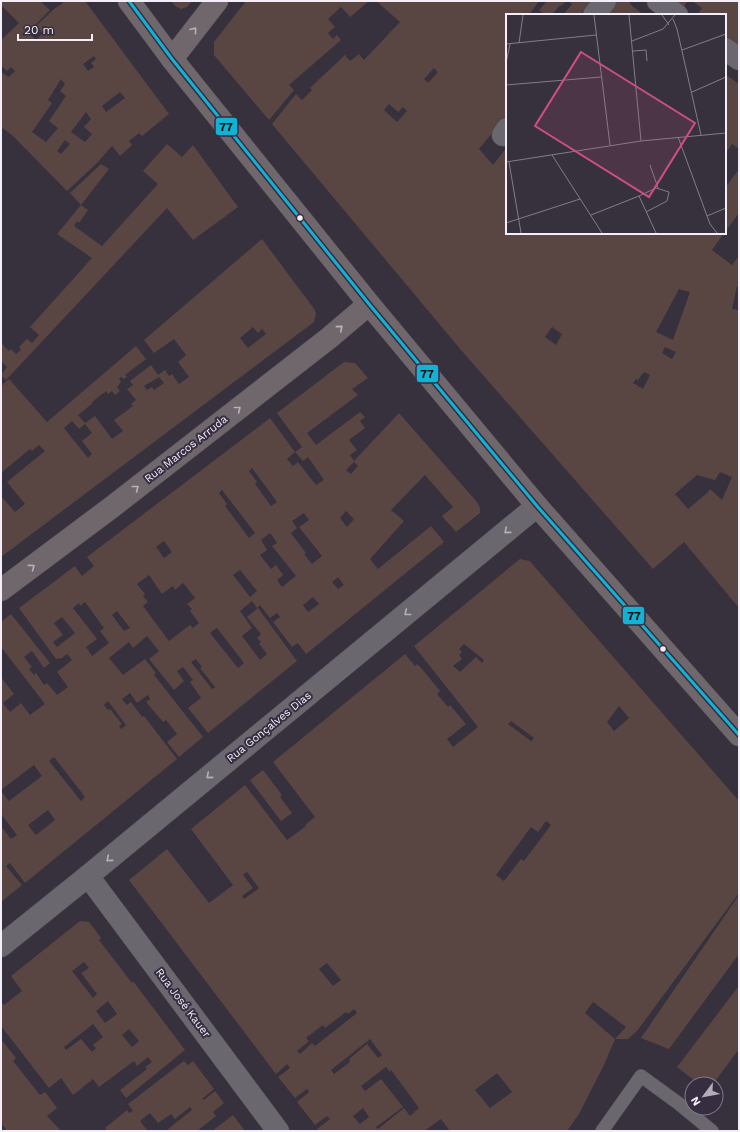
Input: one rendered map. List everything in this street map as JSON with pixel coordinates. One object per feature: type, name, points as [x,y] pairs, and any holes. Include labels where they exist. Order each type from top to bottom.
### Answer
[{"type":"main road","points":[[130,1],[172,59],[369,304],[537,506],[739,735]]},
{"type":"main road","points":[[172,59],[217,1]]},
{"type":"main road","name":"Rua Marcos Arruda","points":[[1,590],[131,492],[329,338],[369,304]]},
{"type":"street","points":[[595,14],[605,1]]},
{"type":"street","points":[[658,1],[676,14]]},
{"type":"street","points":[[726,50],[739,59]]},
{"type":"street","name":"Rua Gonçalves Dias","points":[[1,946],[537,506]]},
{"type":"street","name":"Rua José Kauer","points":[[88,876],[278,1131]]},
{"type":"lane","points":[[602,1131],[641,1076],[678,1103],[712,1131]]},
{"type":"building","points":[[1,1],[40,1],[50,10],[28,32],[36,40],[43,33],[36,26],[54,9],[63,3],[62,1],[85,1],[169,114],[142,136],[139,133],[129,141],[132,145],[120,156],[112,146],[96,164],[67,191],[12,135],[1,127],[1,72],[9,77],[15,71],[11,67],[7,71],[1,65],[1,38],[2,39],[19,23],[1,5]],"holes":[[[94,56],[96,59],[91,63],[94,67],[88,71],[83,64]],[[61,79],[65,84],[60,91],[66,96],[49,121],[58,128],[46,142],[32,132],[52,103],[48,100]],[[120,92],[125,98],[106,112],[102,106]],[[86,112],[91,119],[84,127],[92,134],[85,142],[71,132]],[[65,140],[70,144],[61,154],[57,151]]]},
{"type":"building","points":[[171,1],[192,1],[187,7],[181,9],[175,6]]},
{"type":"building","points":[[246,1],[369,1],[350,17],[341,7],[328,19],[335,27],[328,33],[333,39],[337,35],[341,40],[289,85],[294,90],[269,120],[214,55],[214,42]]},
{"type":"building","points":[[376,1],[539,1],[530,14],[506,14],[506,116],[479,149],[493,165],[506,148],[506,234],[723,234],[712,250],[732,265],[739,256],[739,288],[737,286],[732,309],[739,310],[739,608],[684,542],[653,569],[461,350],[272,124],[296,94],[302,100],[312,90],[310,88],[345,55],[350,61],[359,54],[364,60],[400,22]],"holes":[[[434,68],[438,72],[428,83],[424,79]],[[389,104],[398,112],[403,107],[407,111],[397,122],[384,110]],[[679,289],[690,292],[673,340],[656,332]],[[552,327],[562,334],[556,345],[545,337]],[[665,347],[676,352],[672,359],[662,353]],[[644,372],[650,375],[643,389],[633,383],[636,379],[638,380]],[[720,472],[732,477],[722,500],[710,489],[688,509],[675,494],[697,475],[715,480]]]},
{"type":"building","points":[[547,1],[566,1],[561,6],[560,5],[553,14],[544,14],[539,10]]},
{"type":"building","points":[[568,1],[591,1],[581,14],[564,14],[572,4]]},
{"type":"building","points":[[612,1],[629,1],[632,6],[643,14],[603,14]]},
{"type":"building","points":[[675,1],[688,1],[683,7]]},
{"type":"building","points":[[692,1],[739,1],[739,47],[726,38],[726,14],[698,14],[702,8]]},
{"type":"building","points":[[726,75],[739,84],[739,149],[732,144],[726,153]]},
{"type":"building","points":[[167,144],[182,157],[193,145],[238,207],[193,240],[167,208],[6,380],[1,375],[7,367],[1,361],[1,343],[9,351],[11,349],[16,354],[21,350],[19,347],[27,339],[32,343],[39,335],[30,327],[92,258],[57,234],[81,205],[88,210],[79,223],[77,221],[74,226],[102,246],[158,184],[143,171]]},
{"type":"building","points":[[101,164],[109,169],[81,205],[70,193]]},
{"type":"building","points":[[739,169],[739,213],[726,231],[726,187]]},
{"type":"building","points":[[262,239],[315,310],[316,314],[314,322],[1,557],[1,496],[15,512],[25,504],[7,482],[45,451],[39,445],[32,451],[30,449],[1,473],[1,386],[9,379],[47,422],[136,346],[146,359],[125,375],[127,377],[124,379],[121,377],[119,379],[121,382],[117,387],[120,391],[115,395],[112,391],[108,394],[106,391],[78,415],[85,423],[95,416],[112,439],[123,431],[114,420],[133,406],[131,404],[136,400],[127,389],[133,385],[130,381],[151,365],[158,375],[165,370],[169,376],[172,374],[179,384],[189,377],[178,362],[186,355],[174,339],[154,353],[144,340]],"holes":[[[253,327],[258,333],[262,329],[266,334],[248,348],[240,338]],[[159,377],[164,383],[154,390],[152,387],[147,390],[144,386]],[[72,421],[79,429],[85,424],[92,433],[82,441],[92,454],[88,458],[64,428]]]},
{"type":"building","points":[[344,362],[355,363],[368,378],[352,389],[358,395],[307,433],[316,445],[360,412],[365,417],[360,421],[365,428],[349,440],[357,450],[350,455],[354,461],[399,413],[477,502],[480,508],[480,513],[456,532],[442,516],[453,507],[425,475],[391,510],[404,521],[370,559],[378,569],[431,526],[444,542],[306,654],[298,643],[292,647],[273,622],[280,617],[277,613],[270,618],[260,605],[257,608],[252,601],[240,611],[252,628],[242,636],[260,660],[267,654],[259,644],[261,642],[257,638],[261,634],[247,617],[258,608],[297,661],[208,733],[188,708],[201,698],[190,682],[193,680],[183,667],[177,671],[184,681],[174,690],[149,659],[159,651],[147,636],[133,648],[129,642],[109,658],[123,675],[145,659],[156,673],[154,675],[203,737],[179,757],[167,742],[177,734],[166,720],[163,722],[146,702],[150,699],[148,695],[137,703],[130,693],[122,699],[127,705],[131,702],[142,717],[144,716],[177,759],[25,883],[10,863],[6,866],[22,885],[1,902],[1,826],[11,839],[17,835],[1,814],[3,813],[1,811],[1,791],[9,801],[42,776],[34,765],[1,790],[1,677],[14,694],[3,703],[10,712],[21,703],[30,715],[45,704],[1,647],[1,622],[11,614],[50,663],[44,668],[32,651],[24,657],[32,667],[29,669],[34,675],[36,673],[44,685],[47,683],[57,695],[68,687],[57,672],[72,660],[67,654],[62,658],[56,659],[19,608],[75,566],[82,576],[94,566],[87,557],[270,418],[295,452],[302,447],[277,413]],"holes":[[[295,452],[303,461],[308,457],[324,480],[316,485],[298,462],[293,466],[287,459]],[[354,462],[358,466],[351,474],[346,470]],[[252,468],[277,502],[271,506],[255,484],[257,482],[249,471]],[[222,490],[255,533],[249,538],[225,506],[227,504],[219,493]],[[346,511],[354,519],[347,527],[340,518]],[[304,513],[309,520],[299,527],[322,556],[312,564],[304,554],[306,553],[291,533],[297,528],[292,521]],[[270,533],[277,543],[272,546],[296,576],[282,587],[277,580],[283,575],[276,565],[271,569],[260,555],[267,550],[261,540]],[[164,541],[172,552],[164,558],[156,547]],[[240,570],[257,591],[250,597],[233,575]],[[149,575],[162,594],[173,586],[175,590],[183,583],[195,598],[187,604],[192,609],[190,611],[199,623],[193,628],[190,625],[169,641],[143,606],[148,602],[143,596],[145,594],[137,584]],[[338,577],[344,585],[338,589],[332,582]],[[313,597],[319,604],[308,612],[303,605]],[[85,602],[104,628],[100,631],[109,643],[92,656],[86,647],[97,639],[73,608],[79,603],[80,606]],[[117,611],[130,628],[124,631],[112,615]],[[62,617],[75,633],[57,647],[53,642],[63,635],[54,623]],[[217,628],[244,663],[238,668],[210,633]],[[196,659],[202,667],[200,668],[215,687],[212,689],[191,662]],[[108,701],[126,725],[121,729],[119,726],[122,724],[110,709],[108,710],[104,705]],[[54,757],[85,797],[81,801],[49,761]],[[48,810],[55,820],[36,835],[28,825]]]},
{"type":"building","points":[[520,559],[530,561],[739,801],[739,893],[637,1031],[628,1039],[615,1039],[604,1065],[579,1114],[567,1131],[450,1131],[441,1119],[424,1131],[319,1131],[317,1129],[330,1119],[327,1116],[315,1125],[297,1102],[309,1092],[307,1089],[295,1098],[278,1077],[290,1068],[287,1064],[276,1074],[129,880],[167,849],[209,903],[233,885],[191,829],[245,785],[287,840],[306,826],[305,825],[315,817],[273,762],[405,654],[415,666],[417,664],[422,669],[440,691],[437,694],[448,707],[450,705],[466,724],[447,739],[453,747],[478,727],[414,646]],"holes":[[[464,644],[484,660],[482,663],[476,657],[460,672],[453,666],[462,659],[459,655],[462,652],[459,649]],[[619,706],[629,718],[614,731],[607,722]],[[511,721],[534,738],[531,741],[508,724]],[[546,821],[551,825],[524,861],[521,859],[504,881],[496,875],[531,827],[538,832]],[[247,872],[259,888],[244,899],[242,896],[253,888],[243,875]],[[327,963],[341,980],[333,986],[319,969]],[[593,1002],[626,1027],[615,1039],[585,1013]],[[354,1009],[357,1013],[315,1046],[312,1043],[300,1054],[297,1051],[309,1041],[306,1038],[323,1025],[325,1028],[346,1012],[348,1014]],[[370,1039],[382,1055],[378,1058],[367,1044],[349,1059],[350,1062],[334,1074],[331,1070]],[[386,1067],[390,1072],[391,1070],[419,1108],[410,1116],[404,1108],[378,1129],[376,1127],[403,1107],[381,1079],[365,1091],[361,1086]],[[497,1073],[512,1092],[490,1108],[475,1090]],[[363,1108],[369,1117],[360,1124],[353,1116]]]},
{"type":"building","points":[[263,770],[282,795],[280,797],[292,813],[281,821],[250,780]]},
{"type":"building","points":[[739,895],[739,954],[669,1049],[641,1038]]},
{"type":"building","points":[[80,921],[89,922],[101,938],[99,940],[132,983],[133,981],[185,1050],[126,1098],[120,1090],[147,1069],[145,1067],[152,1062],[148,1057],[137,1066],[134,1061],[99,1087],[93,1079],[73,1095],[61,1078],[49,1088],[1,1026],[1,1002],[4,1005],[22,991],[11,976]],"holes":[[[84,962],[89,968],[81,973],[97,994],[93,998],[72,971]],[[108,1001],[117,1014],[105,1023],[96,1011]],[[93,1024],[103,1037],[93,1045],[96,1048],[92,1052],[81,1039],[66,1050],[64,1047]],[[129,1029],[139,1041],[132,1047],[122,1035]]]},
{"type":"building","points":[[739,987],[739,1049],[719,1076],[689,1076],[677,1067]]},
{"type":"building","points":[[1,1039],[16,1058],[13,1061],[40,1095],[45,1092],[57,1108],[47,1116],[61,1131],[3,1131],[6,1129],[1,1123]]},
{"type":"building","points":[[184,1061],[188,1065],[193,1061],[214,1089],[202,1099],[204,1100],[215,1091],[224,1103],[213,1112],[216,1116],[197,1131],[169,1131],[168,1129],[192,1110],[190,1107],[175,1119],[171,1114],[158,1123],[150,1113],[140,1121],[148,1131],[107,1131],[105,1128],[127,1110],[129,1113],[133,1111],[128,1104]]},
{"type":"building","points":[[233,1115],[245,1131],[212,1131]]},
{"type":"transit line","name":"77","points":[[129,1],[172,59],[369,304],[537,506],[739,735]]}]
